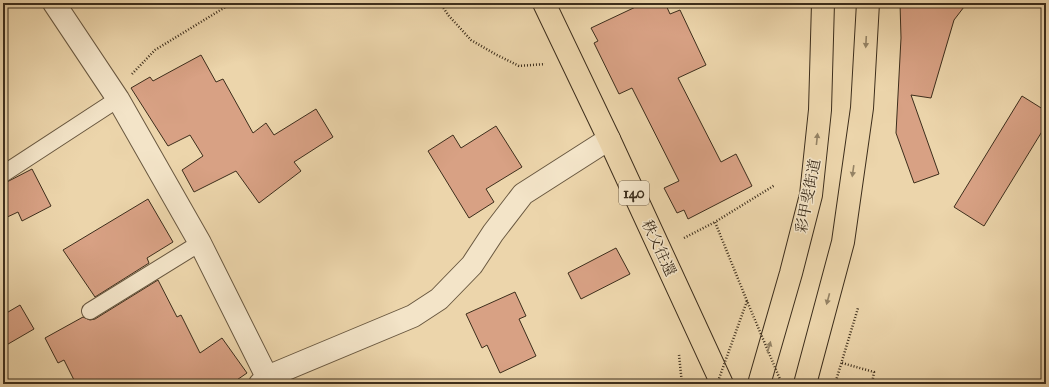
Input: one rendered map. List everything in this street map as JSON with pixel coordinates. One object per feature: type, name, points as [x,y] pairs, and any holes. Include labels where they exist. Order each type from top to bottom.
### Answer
[{"type":"highway","name":"秩父往還","points":[[544,3],[609,139],[722,384]]},
{"type":"highway","name":"彩甲斐街道","points":[[759,384],[791,273],[811,195],[820,110],[823,3]]},
{"type":"highway","points":[[805,384],[843,242],[862,108],[868,3]]},
{"type":"street","points":[[54,3],[116,96],[200,243],[264,381],[413,316],[439,299],[472,265],[523,194],[609,139]]},
{"type":"lane","points":[[3,174],[116,96]]},
{"type":"lane","points":[[90,312],[200,243]]},
{"type":"path","points":[[116,96],[155,50],[232,3]]},
{"type":"path","points":[[440,3],[449,16],[471,40],[495,54],[519,66],[549,64]]},
{"type":"path","points":[[682,240],[715,222],[775,185]]},
{"type":"path","points":[[715,222],[782,384]]},
{"type":"path","points":[[717,384],[747,301]]},
{"type":"path","points":[[835,384],[858,308]]},
{"type":"path","points":[[678,348],[682,384]]},
{"type":"path","points":[[842,363],[874,372],[872,384]]},
{"type":"building","points":[[644,3],[665,3],[670,14],[680,10],[706,65],[678,78],[721,162],[736,154],[752,186],[688,219],[684,210],[677,213],[664,188],[679,181],[632,88],[619,94],[594,43],[598,41],[591,28]]},
{"type":"building","points":[[900,3],[967,3],[954,20],[931,98],[911,95],[939,174],[914,183],[896,133],[901,38]]},
{"type":"building","points":[[201,55],[216,82],[223,79],[253,133],[266,123],[274,135],[316,109],[333,137],[294,162],[301,171],[259,203],[236,171],[194,192],[182,170],[203,156],[190,135],[168,146],[131,88],[150,77],[153,81]]},
{"type":"building","points":[[1022,96],[1046,111],[1046,125],[984,226],[954,207]]},
{"type":"building","points":[[496,126],[522,167],[486,189],[494,202],[469,218],[428,151],[453,135],[461,148]]},
{"type":"building","points":[[32,169],[51,206],[22,221],[18,212],[3,219],[3,184]]},
{"type":"building","points":[[148,199],[173,242],[147,258],[149,263],[95,297],[63,250]]},
{"type":"building","points":[[616,248],[630,274],[581,299],[568,273]]},
{"type":"building","points":[[158,280],[177,317],[181,315],[200,353],[222,338],[247,373],[231,384],[76,384],[64,360],[58,363],[45,338],[83,317],[90,320],[95,319]]},
{"type":"building","points":[[515,292],[526,316],[519,319],[536,356],[500,373],[487,345],[482,348],[466,314]]},
{"type":"building","points":[[20,305],[34,329],[3,347],[3,315]]}]
